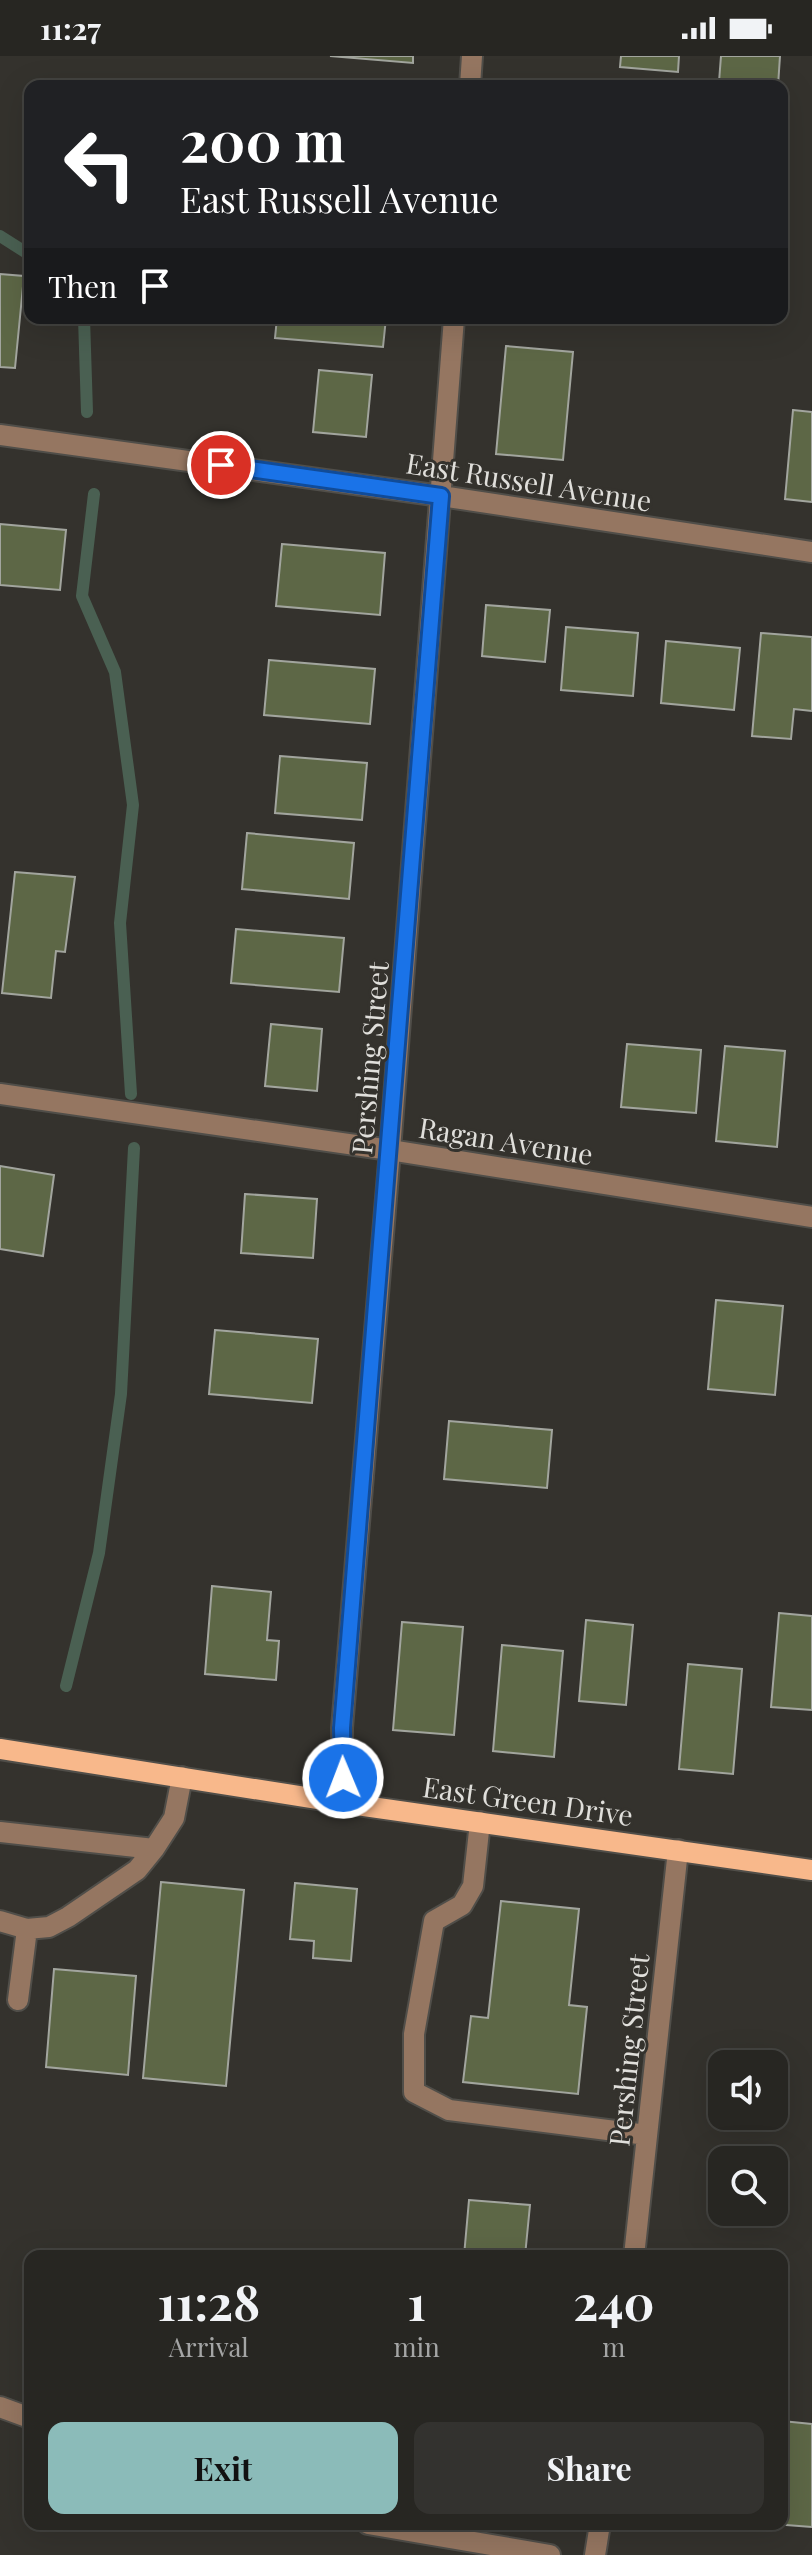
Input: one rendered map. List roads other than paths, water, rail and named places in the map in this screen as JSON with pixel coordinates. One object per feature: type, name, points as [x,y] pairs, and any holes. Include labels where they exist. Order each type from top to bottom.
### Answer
[{"type":"main road","name":"East Green Drive","points":[[0,1749],[343,1803],[812,1870]]},
{"type":"street","points":[[470,80],[472,56]]},
{"type":"street","name":"Pershing Street","points":[[343,1803],[342,1728],[454,324]]},
{"type":"street","name":"East Russell Avenue","points":[[0,435],[441,496],[812,552]]},
{"type":"street","name":"Ragan Avenue","points":[[0,1094],[390,1150],[812,1217]]},
{"type":"street","points":[[0,1921],[27,1929],[49,1927],[137,1870],[174,1818],[182,1777]]},
{"type":"street","points":[[480,1822],[473,1886],[462,1905],[434,1921],[414,2034],[414,2092],[449,2110],[647,2135]]},
{"type":"street","points":[[0,1832],[154,1849]]},
{"type":"street","name":"Pershing Street","points":[[635,2250],[678,1850]]},
{"type":"street","points":[[18,2000],[27,1929]]},
{"type":"street","points":[[0,2407],[24,2416]]},
{"type":"street","points":[[403,2530],[550,2555]]},
{"type":"street","points":[[595,2555],[599,2530]]},
{"type":"waterway","points":[[0,236],[24,251]]},
{"type":"waterway","points":[[84,324],[87,412]]},
{"type":"waterway","points":[[94,494],[82,596],[115,672],[133,805],[120,923],[131,1094]]},
{"type":"waterway","points":[[66,1686],[99,1553],[121,1394],[134,1148]]}]
